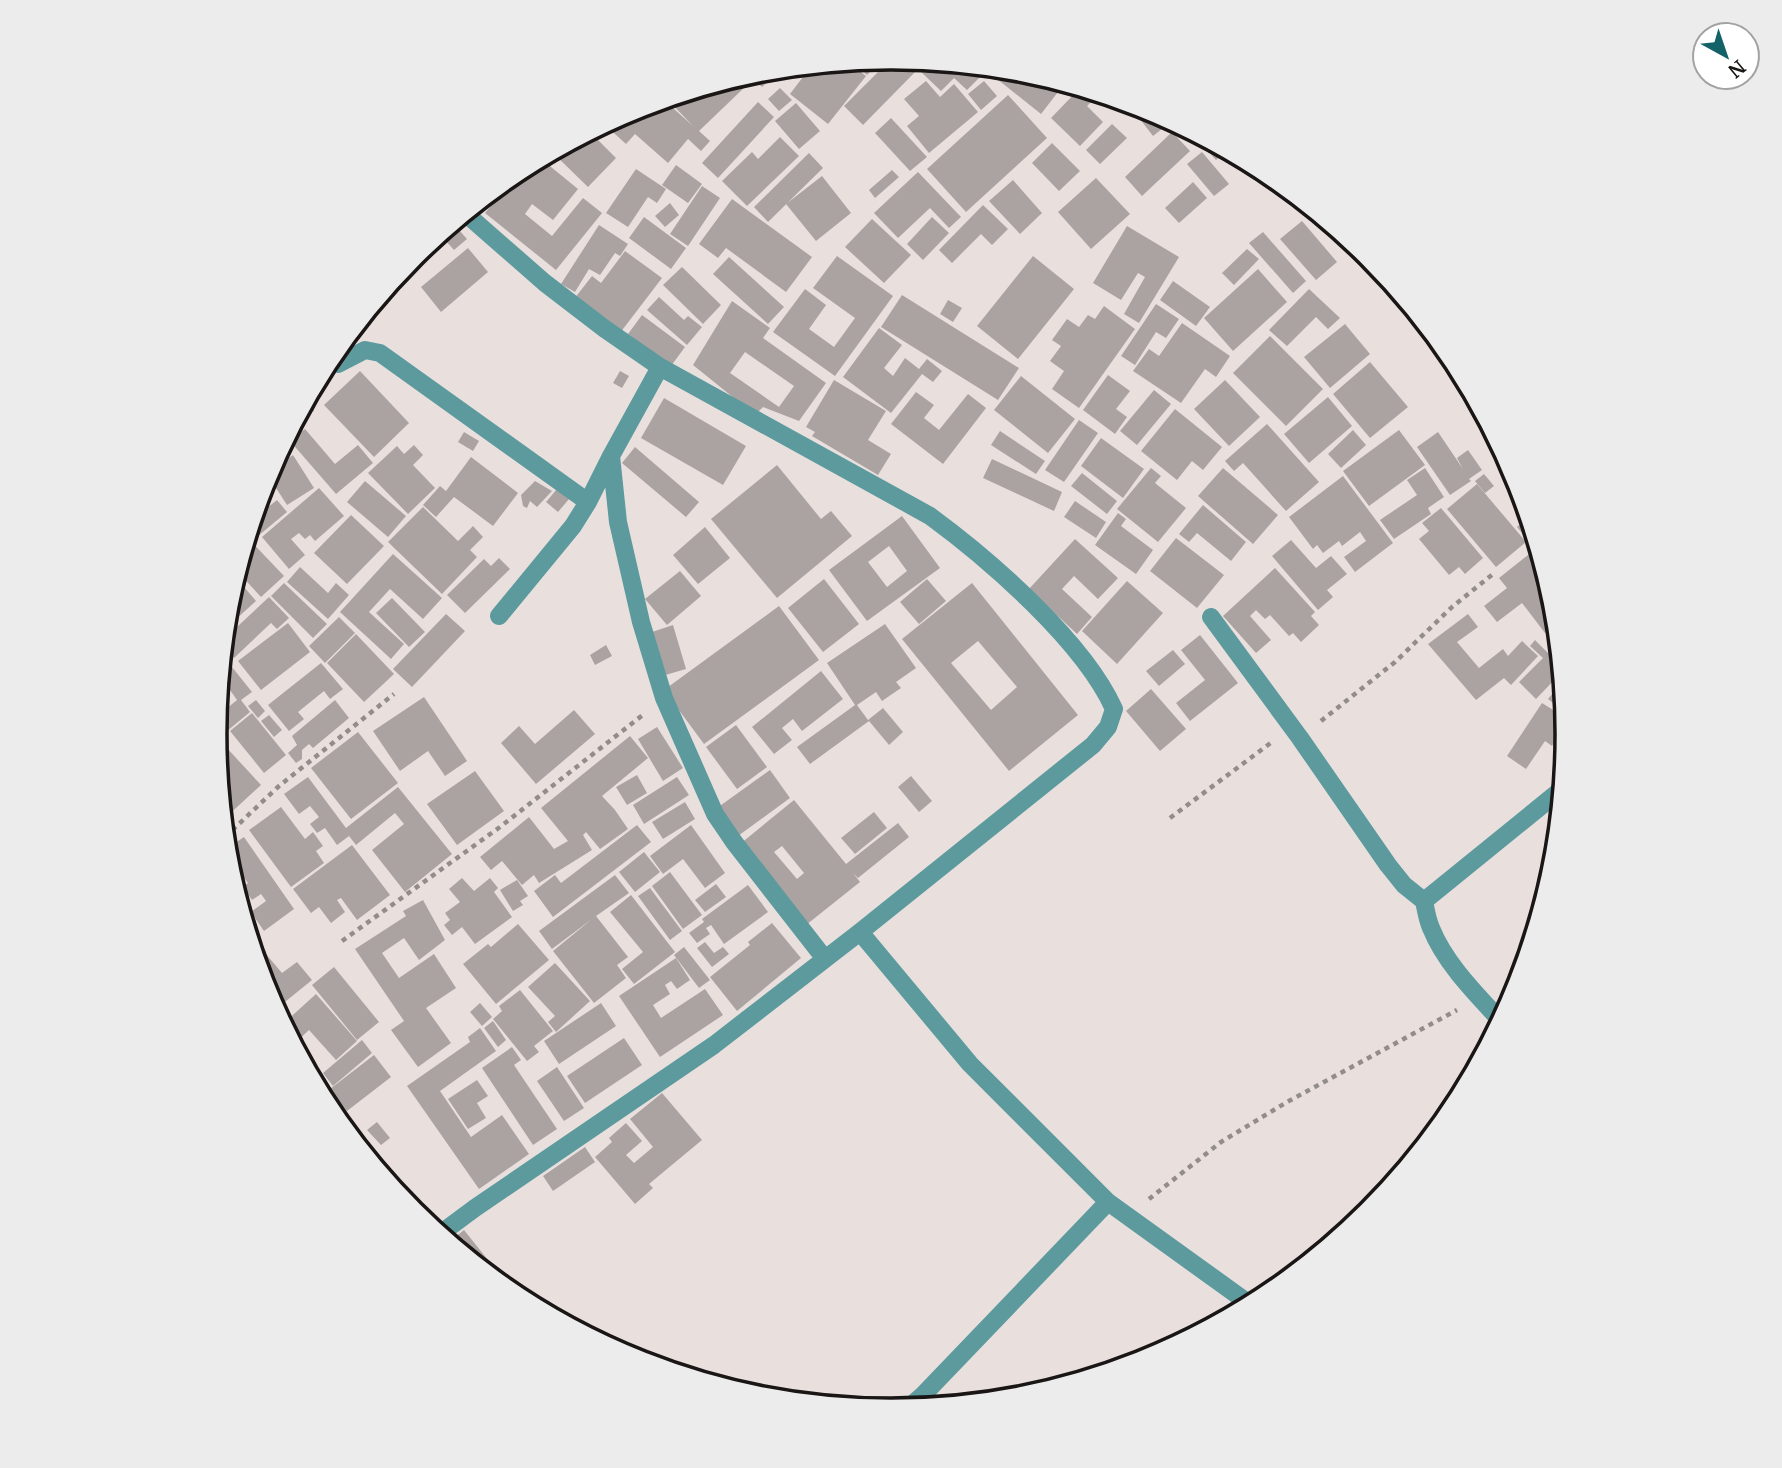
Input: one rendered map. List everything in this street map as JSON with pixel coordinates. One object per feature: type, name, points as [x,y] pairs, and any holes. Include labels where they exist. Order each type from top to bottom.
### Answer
[{"type":"street","points":[[448,1228],[714,1045],[860,932],[1093,745],[1108,727],[1114,709],[1105,691],[1066,639],[1030,602],[951,532],[930,516],[660,366],[605,329],[545,283],[472,219]]},
{"type":"street","points":[[341,363],[365,350],[380,353],[588,502]]},
{"type":"street","points":[[499,616],[545,562],[588,502],[660,366]]},
{"type":"street","points":[[611,456],[618,522],[641,622],[664,698],[715,814],[825,959]]},
{"type":"street","points":[[1211,617],[1296,732],[1388,865],[1404,885],[1424,901],[1430,927],[1442,950],[1493,1013]]},
{"type":"street","points":[[1424,901],[1552,797]]},
{"type":"street","points":[[860,932],[970,1064],[1108,1202],[1241,1298]]},
{"type":"street","points":[[920,1397],[1108,1202]]},
{"type":"path","points":[[1170,818],[1395,662],[1452,607],[1493,574]]},
{"type":"path","points":[[234,828],[279,786],[394,694]]},
{"type":"path","points":[[342,941],[500,827],[664,698]]},
{"type":"path","points":[[1127,1217],[1221,1142],[1287,1102],[1479,997]]},
{"type":"building","points":[[880,70],[916,71],[863,125],[844,106]]},
{"type":"building","points":[[859,71],[866,76],[828,124],[790,94],[804,76]]},
{"type":"building","points":[[920,71],[980,77],[967,90],[954,78],[941,91]]},
{"type":"building","points":[[997,79],[1058,92],[1041,114]]},
{"type":"building","points":[[926,81],[940,97],[954,84],[978,112],[929,153],[907,126],[919,116],[904,99]]},
{"type":"building","points":[[984,81],[997,96],[981,110],[968,94]]},
{"type":"building","points":[[745,87],[699,131],[710,141],[701,151],[688,139],[668,163],[635,134],[626,144],[612,132],[672,107],[693,126],[674,106]]},
{"type":"building","points":[[780,88],[792,100],[779,111],[768,99]]},
{"type":"building","points":[[1008,95],[1047,138],[966,212],[927,169]]},
{"type":"building","points":[[1072,96],[1092,101],[1087,106],[1103,122],[1080,146],[1051,118]]},
{"type":"building","points":[[758,102],[774,117],[718,178],[702,163]]},
{"type":"building","points":[[796,103],[820,131],[799,149],[775,121]]},
{"type":"building","points":[[891,118],[927,157],[910,171],[875,133]]},
{"type":"building","points":[[1140,119],[1163,128],[1153,136]]},
{"type":"building","points":[[1112,124],[1127,138],[1100,164],[1086,150]]},
{"type":"building","points":[[1172,132],[1190,151],[1142,196],[1125,177]]},
{"type":"building","points":[[780,137],[799,156],[747,206],[722,181],[752,152],[758,159]]},
{"type":"building","points":[[596,138],[616,158],[588,187],[559,159]]},
{"type":"building","points":[[1052,143],[1080,171],[1059,191],[1032,163]]},
{"type":"building","points":[[1202,152],[1229,184],[1214,196],[1187,164]]},
{"type":"building","points":[[809,153],[823,168],[768,222],[754,207]]},
{"type":"building","points":[[549,165],[578,189],[553,220],[532,204],[525,214],[552,236],[583,198],[602,213],[556,270],[485,213],[494,202]]},
{"type":"building","points":[[676,165],[702,184],[688,203],[662,185]]},
{"type":"building","points":[[636,169],[666,189],[657,203],[648,197],[628,227],[606,213]]},
{"type":"building","points":[[892,170],[899,177],[875,198],[869,190]]},
{"type":"building","points":[[918,172],[961,217],[949,228],[930,208],[898,238],[874,213]]},
{"type":"building","points":[[822,176],[851,213],[816,241],[786,204]]},
{"type":"building","points":[[1096,178],[1130,214],[1091,249],[1058,212]]},
{"type":"building","points":[[1013,180],[1042,213],[1020,234],[989,201]]},
{"type":"building","points":[[1193,182],[1207,198],[1179,223],[1165,208]]},
{"type":"building","points":[[702,186],[720,198],[688,246],[670,234]]},
{"type":"building","points":[[732,199],[812,257],[786,292],[726,248],[718,258],[699,244]]},
{"type":"building","points":[[670,203],[679,215],[665,227],[655,216]]},
{"type":"building","points":[[983,205],[1008,229],[992,245],[981,234],[952,263],[939,250]]},
{"type":"building","points":[[644,217],[686,248],[671,269],[629,238]]},
{"type":"building","points":[[932,217],[949,233],[923,260],[907,244]]},
{"type":"building","points":[[872,219],[911,255],[884,283],[845,247]]},
{"type":"building","points":[[1302,221],[1337,262],[1316,280],[1280,239]]},
{"type":"building","points":[[599,225],[628,244],[620,256],[615,253],[600,275],[589,269],[575,292],[561,284]]},
{"type":"building","points":[[1127,226],[1179,257],[1139,323],[1124,314],[1145,277],[1138,273],[1121,300],[1093,283]]},
{"type":"building","points":[[459,230],[467,239],[454,250],[446,241]]},
{"type":"building","points":[[1263,232],[1306,281],[1293,293],[1249,243]]},
{"type":"building","points":[[468,248],[488,272],[441,312],[421,287]]},
{"type":"building","points":[[1247,249],[1259,259],[1234,285],[1222,273]]},
{"type":"building","points":[[625,251],[662,278],[620,333],[574,299],[592,276],[601,283]]},
{"type":"building","points":[[837,256],[893,296],[835,376],[773,332],[805,289],[826,305],[809,329],[834,347],[855,318],[813,288]]},
{"type":"building","points":[[1033,256],[1074,289],[1018,359],[977,326]]},
{"type":"building","points":[[729,257],[784,307],[768,324],[713,274]]},
{"type":"building","points":[[682,267],[721,305],[703,324],[663,285]]},
{"type":"building","points":[[1258,269],[1287,302],[1233,351],[1204,318]]},
{"type":"building","points":[[1173,281],[1210,307],[1196,326],[1160,300]]},
{"type":"building","points":[[1309,289],[1340,318],[1328,329],[1316,317],[1287,346],[1269,330]]},
{"type":"building","points":[[902,295],[1019,368],[998,400],[881,327]]},
{"type":"building","points":[[659,297],[684,320],[688,316],[702,327],[687,345],[647,310]]},
{"type":"building","points":[[948,300],[962,308],[953,322],[940,314]]},
{"type":"building","points":[[732,301],[770,328],[763,338],[826,383],[799,421],[763,407],[755,415],[693,365]],"holes":[[[745,352],[794,386],[779,407],[730,373]]]},
{"type":"building","points":[[1156,304],[1179,319],[1166,338],[1156,332],[1135,365],[1121,356]]},
{"type":"building","points":[[1104,306],[1135,329],[1079,408],[1052,389],[1064,371],[1050,361],[1061,346],[1052,340],[1067,319],[1079,327],[1088,315],[1095,319]]},
{"type":"building","points":[[642,315],[685,347],[671,366],[628,334]]},
{"type":"building","points":[[1182,323],[1230,356],[1216,377],[1205,369],[1181,403],[1133,371],[1149,349],[1159,356]]},
{"type":"building","points":[[1345,324],[1370,354],[1330,388],[1304,357]]},
{"type":"building","points":[[879,328],[902,345],[884,368],[893,376],[905,358],[919,369],[927,359],[942,371],[933,382],[922,374],[891,413],[843,377]]},
{"type":"building","points":[[1270,336],[1323,389],[1286,426],[1233,373]]},
{"type":"building","points":[[1370,362],[1408,407],[1370,438],[1333,394]]},
{"type":"building","points":[[360,371],[409,423],[374,457],[324,405]]},
{"type":"building","points":[[620,371],[629,376],[622,388],[613,383]]},
{"type":"building","points":[[1108,375],[1130,391],[1116,409],[1127,417],[1115,434],[1083,410]]},
{"type":"building","points":[[1021,376],[1075,419],[1048,453],[994,410]]},
{"type":"building","points":[[834,380],[886,411],[868,440],[891,454],[878,475],[812,436],[815,432],[806,427]]},
{"type":"building","points":[[1225,380],[1260,417],[1229,446],[1194,409]]},
{"type":"building","points":[[1154,390],[1171,404],[1137,445],[1120,431]]},
{"type":"building","points":[[916,392],[934,405],[924,418],[939,430],[968,394],[986,408],[943,464],[891,424]]},
{"type":"building","points":[[1328,397],[1352,426],[1309,463],[1284,434]]},
{"type":"building","points":[[664,398],[746,446],[723,485],[641,438]]},
{"type":"building","points":[[1175,409],[1222,447],[1203,470],[1192,461],[1177,480],[1141,451]]},
{"type":"building","points":[[1079,420],[1098,433],[1064,482],[1045,470]]},
{"type":"building","points":[[1267,424],[1319,482],[1286,511],[1243,463],[1234,471],[1225,461]]},
{"type":"building","points":[[305,429],[335,464],[358,445],[373,463],[336,494],[293,445],[298,435]]},
{"type":"building","points":[[1353,430],[1366,445],[1341,468],[1328,454]]},
{"type":"building","points":[[1399,430],[1425,465],[1369,506],[1343,471]]},
{"type":"building","points":[[1000,431],[1045,461],[1036,474],[991,445]]},
{"type":"building","points":[[464,432],[479,441],[473,451],[458,442]]},
{"type":"building","points":[[1438,432],[1463,469],[1457,458],[1468,450],[1482,470],[1450,495],[1417,447]]},
{"type":"building","points":[[1101,438],[1144,469],[1123,498],[1081,466]]},
{"type":"building","points":[[414,445],[423,455],[413,465],[435,488],[408,514],[368,473],[397,446],[404,454]]},
{"type":"building","points":[[635,447],[699,502],[686,517],[622,463]]},
{"type":"building","points":[[293,455],[314,488],[287,505],[275,487],[287,460]]},
{"type":"building","points":[[471,457],[518,493],[493,526],[454,497],[436,517],[423,505],[440,486],[446,491]]},
{"type":"building","points":[[992,459],[1062,492],[1054,511],[983,478]]},
{"type":"building","points":[[777,465],[821,519],[831,511],[852,536],[777,598],[711,519]]},
{"type":"building","points":[[1151,468],[1161,476],[1155,483],[1186,508],[1158,542],[1117,509]]},
{"type":"building","points":[[1223,468],[1278,515],[1253,544],[1198,496]]},
{"type":"building","points":[[1425,468],[1444,497],[1428,508],[1431,514],[1394,539],[1380,520],[1417,495],[1407,480]]},
{"type":"building","points":[[1082,473],[1117,501],[1107,514],[1071,486]]},
{"type":"building","points":[[1484,474],[1494,486],[1485,493],[1475,481]]},
{"type":"building","points":[[1343,476],[1393,543],[1355,572],[1344,557],[1366,541],[1360,532],[1342,546],[1339,541],[1323,553],[1317,545],[1313,549],[1289,517]]},
{"type":"building","points":[[365,481],[406,516],[388,537],[347,502]]},
{"type":"building","points":[[535,481],[552,491],[537,507],[530,501],[527,508],[523,506],[521,495]]},
{"type":"building","points":[[1477,484],[1526,542],[1496,567],[1447,509]]},
{"type":"building","points":[[319,488],[344,516],[315,541],[310,535],[305,539],[299,533],[291,539],[305,555],[289,569],[262,537]]},
{"type":"building","points":[[557,489],[569,499],[558,512],[546,502]]},
{"type":"building","points":[[277,500],[287,512],[258,536],[262,521],[267,508]]},
{"type":"building","points":[[1075,501],[1106,522],[1096,538],[1064,517]]},
{"type":"building","points":[[1203,505],[1246,542],[1231,561],[1197,533],[1189,542],[1179,534]]},
{"type":"building","points":[[423,507],[458,541],[473,526],[483,537],[470,550],[477,557],[442,594],[388,542]]},
{"type":"building","points":[[1441,508],[1483,558],[1465,574],[1459,567],[1449,575],[1419,539],[1429,531],[1422,523]]},
{"type":"building","points":[[1118,513],[1126,519],[1121,526],[1153,550],[1136,574],[1095,545]]},
{"type":"building","points":[[351,515],[384,546],[347,584],[314,553]]},
{"type":"building","points":[[902,516],[940,568],[867,621],[829,570]],"holes":[[[889,546],[907,571],[887,587],[868,562]]]},
{"type":"building","points":[[705,527],[730,558],[698,584],[673,555]]},
{"type":"building","points":[[1176,538],[1224,575],[1197,608],[1150,571]]},
{"type":"building","points":[[1075,539],[1118,578],[1098,599],[1074,576],[1062,589],[1092,617],[1077,634],[1029,589]]},
{"type":"building","points":[[1291,540],[1316,568],[1331,556],[1347,574],[1327,590],[1333,597],[1318,610],[1272,556]]},
{"type":"building","points":[[255,545],[284,576],[261,597],[246,580]]},
{"type":"building","points":[[393,554],[442,598],[423,619],[390,589],[369,612],[404,644],[391,659],[340,612]]},
{"type":"building","points":[[1530,554],[1547,632],[1522,603],[1497,622],[1484,606],[1507,588],[1499,578]]},
{"type":"building","points":[[499,558],[510,569],[465,613],[447,595],[484,559],[491,566]]},
{"type":"building","points":[[300,567],[328,593],[336,583],[349,595],[328,619],[287,582]]},
{"type":"building","points":[[1275,568],[1315,612],[1311,616],[1319,625],[1301,642],[1293,633],[1289,636],[1270,615],[1265,619],[1256,610],[1250,616],[1271,640],[1256,653],[1223,616]]},
{"type":"building","points":[[680,571],[701,596],[667,625],[645,599]]},
{"type":"building","points":[[824,579],[859,624],[823,652],[788,608]]},
{"type":"building","points":[[927,579],[946,601],[919,624],[900,602]]},
{"type":"building","points":[[1127,581],[1163,613],[1117,664],[1082,631]]},
{"type":"building","points":[[284,583],[327,624],[313,638],[271,596]]},
{"type":"building","points":[[972,583],[1078,715],[1009,771],[902,639]],"holes":[[[978,641],[1017,687],[991,710],[951,663]]]},
{"type":"building","points":[[244,587],[256,601],[238,617]]},
{"type":"building","points":[[269,597],[289,618],[277,629],[271,623],[234,658],[232,655],[236,628]]},
{"type":"building","points":[[392,598],[425,632],[409,647],[376,613]]},
{"type":"building","points":[[779,606],[819,660],[704,744],[664,690]]},
{"type":"building","points":[[446,614],[465,631],[412,687],[393,669]]},
{"type":"building","points":[[1468,614],[1478,627],[1457,642],[1479,668],[1503,649],[1508,656],[1522,641],[1538,656],[1511,685],[1504,678],[1476,700],[1428,644]]},
{"type":"building","points":[[339,617],[355,633],[325,663],[309,646]]},
{"type":"building","points":[[288,623],[310,652],[261,690],[238,661]]},
{"type":"building","points":[[885,624],[916,668],[896,682],[901,688],[882,701],[876,692],[857,705],[868,720],[883,708],[903,732],[889,745],[869,721],[810,764],[797,747],[855,705],[827,663]]},
{"type":"building","points":[[673,625],[686,669],[662,676],[649,633]]},
{"type":"building","points":[[356,634],[394,674],[364,702],[327,663]]},
{"type":"building","points":[[1200,635],[1238,683],[1190,721],[1176,703],[1205,680],[1181,650]]},
{"type":"building","points":[[1535,640],[1550,655],[1553,681],[1536,699],[1519,682],[1543,658],[1530,646]]},
{"type":"building","points":[[606,645],[612,656],[595,665],[590,655]]},
{"type":"building","points":[[1173,650],[1185,664],[1159,686],[1146,671]]},
{"type":"building","points":[[321,663],[343,689],[330,699],[324,691],[298,712],[304,719],[289,731],[268,705]]},
{"type":"building","points":[[231,668],[252,692],[241,700],[250,712],[227,731],[228,708],[237,700],[230,690],[228,692]]},
{"type":"building","points":[[821,671],[843,699],[802,731],[793,719],[782,728],[792,740],[774,754],[752,727]]},
{"type":"building","points":[[1151,689],[1186,729],[1160,751],[1126,711]]},
{"type":"building","points":[[1554,692],[1554,704],[1548,699]]},
{"type":"building","points":[[424,697],[467,761],[445,776],[428,751],[400,771],[373,731]]},
{"type":"building","points":[[256,700],[265,711],[258,718],[248,706]]},
{"type":"building","points":[[335,700],[349,718],[313,748],[309,744],[302,750],[302,759],[296,763],[288,753],[297,745],[292,736]]},
{"type":"building","points":[[1542,703],[1554,711],[1555,741],[1552,746],[1545,741],[1526,769],[1507,756]]},
{"type":"building","points":[[574,710],[595,734],[536,784],[501,743],[519,726],[535,744]]},
{"type":"building","points":[[252,713],[286,755],[264,773],[230,731]]},
{"type":"building","points":[[269,715],[282,730],[274,737],[261,721]]},
{"type":"building","points":[[736,725],[767,767],[737,789],[706,747]]},
{"type":"building","points":[[657,727],[683,768],[663,781],[638,739]]},
{"type":"building","points":[[358,732],[398,783],[351,819],[311,768]]},
{"type":"building","points":[[630,736],[648,758],[602,796],[628,829],[600,849],[586,832],[583,835],[592,850],[539,883],[534,875],[522,885],[502,861],[491,870],[480,857],[529,817],[554,849],[568,841],[541,808]]},
{"type":"building","points":[[227,748],[261,785],[232,812]]},
{"type":"building","points":[[770,770],[790,798],[738,836],[717,808]]},
{"type":"building","points":[[475,771],[504,811],[457,845],[427,804]]},
{"type":"building","points":[[637,775],[647,793],[627,805],[616,787]]},
{"type":"building","points":[[911,776],[932,801],[919,812],[898,787]]},
{"type":"building","points":[[308,777],[346,828],[398,787],[452,854],[405,892],[372,850],[404,824],[395,813],[356,845],[349,836],[337,845],[325,828],[317,833],[310,824],[319,817],[310,806],[299,814],[284,794]]},
{"type":"building","points":[[677,777],[689,795],[644,824],[633,805]]},
{"type":"building","points":[[794,800],[846,864],[898,823],[909,837],[858,878],[853,873],[860,882],[806,925],[740,844]],"holes":[[[782,846],[804,873],[797,879],[774,852]]]},
{"type":"building","points":[[685,802],[695,819],[663,839],[652,822]]},
{"type":"building","points":[[281,807],[305,839],[313,832],[323,846],[316,851],[324,863],[291,887],[249,830]]},
{"type":"building","points":[[874,812],[887,828],[855,854],[841,838]]},
{"type":"building","points":[[637,825],[651,842],[553,917],[534,891],[555,875],[561,883]]},
{"type":"building","points":[[691,825],[725,873],[705,888],[683,859],[663,874],[650,856]]},
{"type":"building","points":[[244,837],[294,909],[264,931],[252,912],[266,901],[261,894],[252,900],[247,892],[245,885],[248,883],[243,876],[236,842]]},
{"type":"building","points":[[352,845],[390,895],[357,920],[341,898],[337,900],[345,912],[331,923],[319,907],[311,913],[293,889]]},
{"type":"building","points":[[644,852],[660,872],[635,892],[619,872]]},
{"type":"building","points":[[670,872],[702,915],[683,929],[652,886]]},
{"type":"building","points":[[615,875],[629,893],[596,916],[628,957],[617,965],[626,978],[594,1003],[553,951],[592,919],[552,949],[539,931]]},
{"type":"building","points":[[462,878],[474,891],[490,878],[498,888],[494,892],[512,917],[475,944],[462,927],[452,935],[444,925],[450,920],[445,913],[460,902],[449,889]]},
{"type":"building","points":[[517,880],[528,896],[520,901],[523,905],[513,911],[500,890]]},
{"type":"building","points":[[716,884],[726,897],[705,912],[695,900]]},
{"type":"building","points":[[748,885],[768,912],[724,944],[711,925],[706,928],[710,934],[697,943],[689,933],[704,922],[702,919]]},
{"type":"building","points":[[650,888],[682,931],[670,940],[638,896]]},
{"type":"building","points":[[631,895],[675,952],[634,984],[622,969],[643,952],[610,912]]},
{"type":"building","points":[[423,900],[445,940],[419,960],[404,938],[382,953],[399,978],[434,954],[456,988],[426,1008],[451,1043],[418,1067],[391,1030],[404,1021],[355,949],[406,916],[403,911]]},
{"type":"building","points":[[772,923],[801,958],[737,1011],[710,977],[750,945],[748,942]]},
{"type":"building","points":[[518,924],[549,960],[496,1004],[463,964],[488,944],[491,947]]},
{"type":"building","points":[[705,942],[714,953],[723,947],[729,954],[712,967],[697,948]]},
{"type":"building","points":[[684,947],[710,980],[699,988],[674,955]]},
{"type":"building","points":[[264,951],[282,973],[297,962],[312,980],[284,1003]]},
{"type":"building","points":[[676,958],[690,980],[677,989],[671,981],[665,985],[670,994],[653,1005],[661,1018],[705,989],[723,1015],[660,1057],[619,996]]},
{"type":"building","points":[[555,963],[590,1001],[556,1032],[548,1022],[555,1016],[528,987]]},
{"type":"building","points":[[334,967],[379,1022],[357,1040],[312,985]]},
{"type":"building","points":[[520,990],[553,1031],[534,1046],[539,1052],[527,1061],[493,1019],[502,1011],[499,1006]]},
{"type":"building","points":[[316,994],[357,1041],[336,1060],[309,1030],[300,1038],[290,1017]]},
{"type":"building","points":[[480,1003],[492,1017],[482,1026],[470,1012]]},
{"type":"building","points":[[601,1003],[616,1026],[559,1064],[544,1041]]},
{"type":"building","points":[[493,1021],[506,1040],[498,1047],[484,1028]]},
{"type":"building","points":[[480,1028],[496,1051],[440,1091],[471,1137],[502,1115],[529,1154],[479,1189],[407,1086],[470,1042],[468,1037]]},
{"type":"building","points":[[624,1038],[642,1065],[585,1103],[567,1076]]},
{"type":"building","points":[[362,1040],[372,1053],[333,1086],[323,1073]]},
{"type":"building","points":[[512,1047],[521,1060],[514,1065],[557,1129],[533,1145],[482,1068]]},
{"type":"building","points":[[374,1055],[391,1077],[347,1111],[330,1089]]},
{"type":"building","points":[[557,1067],[584,1108],[564,1121],[537,1081]]},
{"type":"building","points":[[477,1080],[488,1096],[477,1103],[486,1118],[468,1129],[448,1099]]},
{"type":"building","points":[[662,1093],[702,1140],[649,1184],[653,1188],[635,1204],[595,1157],[612,1142],[609,1138],[626,1123],[642,1141],[626,1155],[634,1163],[653,1147],[630,1119]]},
{"type":"building","points":[[377,1122],[390,1138],[381,1145],[367,1130]]},
{"type":"building","points":[[360,1132],[389,1166],[388,1167]]},
{"type":"building","points":[[585,1147],[595,1162],[553,1191],[543,1176]]},
{"type":"building","points":[[464,1230],[491,1264],[487,1261],[457,1236]]}]
